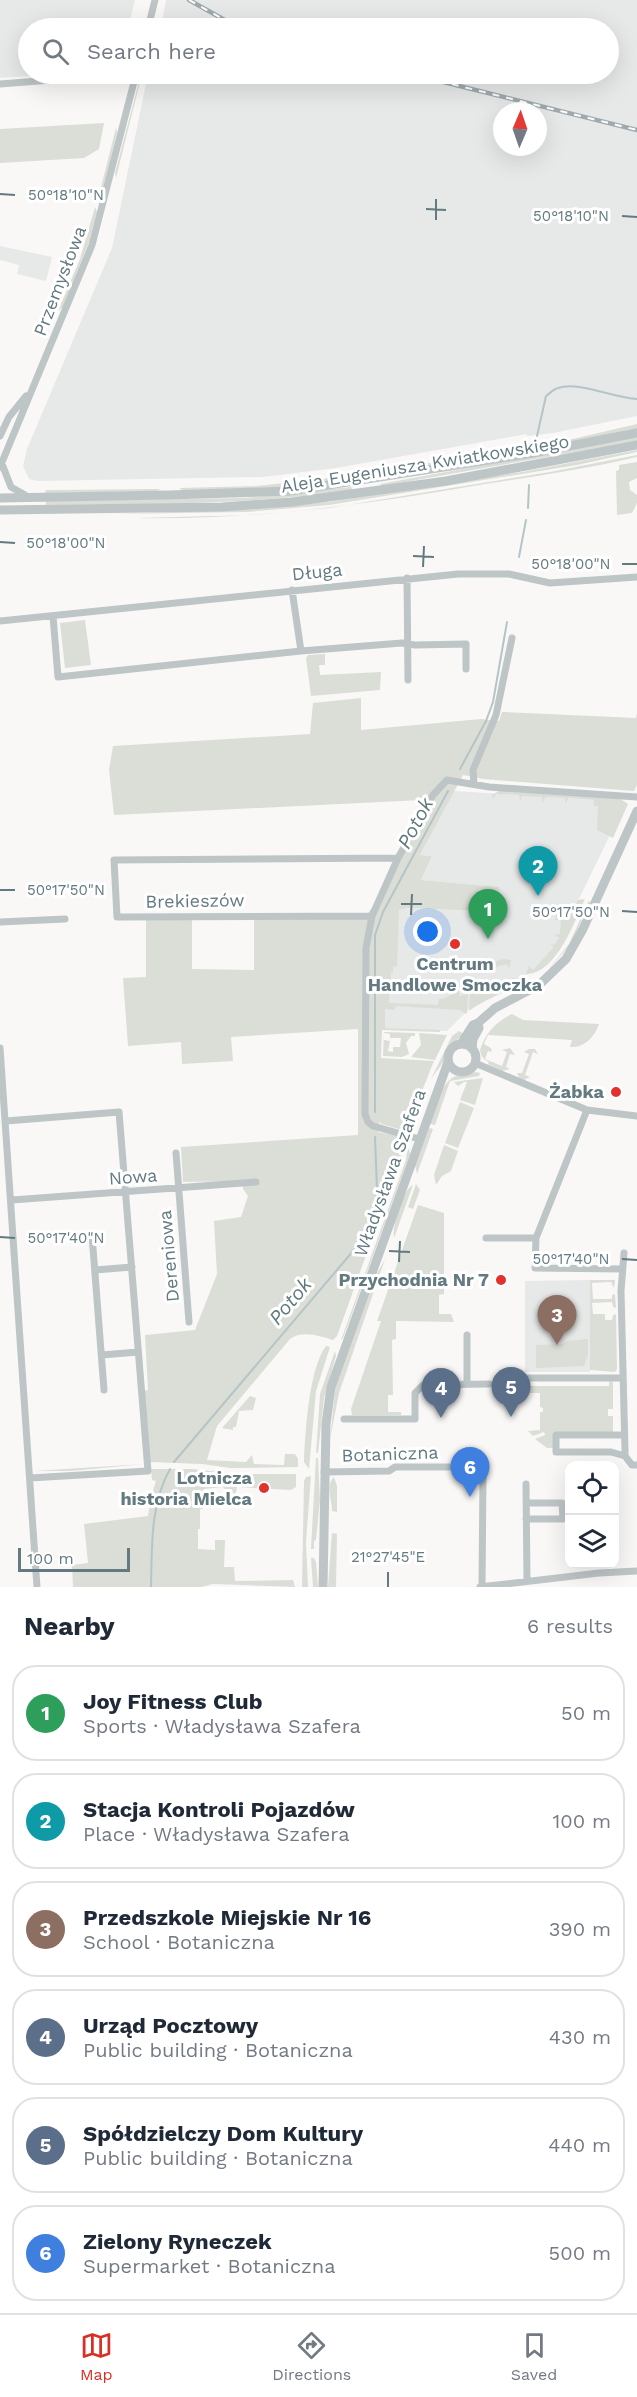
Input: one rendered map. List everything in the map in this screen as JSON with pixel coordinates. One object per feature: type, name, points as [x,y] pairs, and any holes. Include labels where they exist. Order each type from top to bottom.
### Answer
[{"type":"street","points":[[150,18],[155,0]]},
{"type":"street","points":[[0,84],[18,83]]},
{"type":"street","name":"Przemysłowa","points":[[33,497],[16,492],[11,487],[1,466],[92,245],[134,84]]},
{"type":"street","name":"Przemysłowa","points":[[0,436],[9,417],[30,391]]},
{"type":"street","name":"Aleja Eugeniusza Kwiatkowskiego","points":[[0,498],[290,491],[369,480],[637,433]]},
{"type":"street","name":"Aleja Eugeniusza Kwiatkowskiego","points":[[0,510],[257,505],[446,481],[637,445]]},
{"type":"street","points":[[369,480],[370,492]]},
{"type":"street","name":"Długa","points":[[0,621],[484,572],[550,582],[637,577]]},
{"type":"street","points":[[407,578],[408,680]]},
{"type":"street","points":[[292,590],[301,651]]},
{"type":"street","points":[[53,616],[58,677],[301,651],[409,644],[466,644],[466,669]]},
{"type":"street","points":[[472,784],[473,770],[496,715],[512,638]]},
{"type":"street","points":[[419,1139],[373,1126],[368,1122],[365,1114],[366,948],[372,916],[398,858],[439,786],[447,780],[637,797]]},
{"type":"street","points":[[461,1044],[472,1049],[476,1056],[475,1063],[469,1070],[456,1071],[448,1062],[450,1050],[461,1044],[472,1024],[478,1023],[495,1008],[544,981],[566,959],[583,929],[637,811]]},
{"type":"street","name":"Brekieszów","points":[[372,916],[117,917],[114,860],[387,860],[398,858]]},
{"type":"street","points":[[0,922],[65,919]]},
{"type":"street","points":[[472,1049],[473,1040],[479,1028],[478,1023]]},
{"type":"street","points":[[0,1048],[37,1587]]},
{"type":"street","name":"Władysława Szafera","points":[[322,1587],[326,1417],[331,1387],[448,1062]]},
{"type":"street","points":[[475,1063],[587,1110],[637,1116]]},
{"type":"street","name":"Władysława Szafera","points":[[439,1087],[456,1071]]},
{"type":"street","points":[[587,1110],[536,1238],[535,1268],[622,1269]]},
{"type":"street","points":[[6,1121],[119,1112],[148,1471],[30,1478]]},
{"type":"street","name":"Dereniowa","points":[[176,1153],[189,1322]]},
{"type":"street","name":"Nowa","points":[[12,1200],[256,1182]]},
{"type":"street","points":[[92,1234],[104,1390]]},
{"type":"street","points":[[486,1238],[536,1238]]},
{"type":"street","points":[[624,1253],[622,1269],[625,1456],[632,1465],[637,1465]]},
{"type":"street","points":[[95,1270],[132,1267]]},
{"type":"street","points":[[467,1335],[467,1383]]},
{"type":"street","points":[[102,1355],[138,1352]]},
{"type":"street","points":[[527,1378],[623,1378]]},
{"type":"street","points":[[344,1419],[415,1419],[415,1393],[423,1385],[489,1384]]},
{"type":"street","points":[[624,1436],[556,1435],[556,1452],[611,1452],[625,1456]]},
{"type":"street","name":"Botaniczna","points":[[324,1472],[389,1471],[395,1467],[482,1467],[481,1587]]},
{"type":"street","points":[[526,1484],[527,1581]]},
{"type":"street","points":[[526,1503],[562,1503],[562,1519],[526,1519]]},
{"type":"street","points":[[481,1587],[637,1571]]},
{"type":"shaded area","points":[[0,0],[135,0],[130,18],[18,18],[18,77],[0,78]]},
{"type":"shaded area","points":[[166,0],[637,0],[637,416],[553,433],[527,436],[527,434],[336,468],[263,477],[37,481],[29,479],[23,466],[27,449],[112,248],[146,84],[619,84],[619,18],[163,18]]},
{"type":"shaded area","points":[[138,84],[140,84],[116,178],[115,173]]},
{"type":"shaded area","points":[[104,123],[99,149],[84,158],[0,163],[0,129]]},
{"type":"shaded area","points":[[116,128],[103,191],[99,195]]},
{"type":"shaded area","points":[[95,207],[97,212],[89,242],[63,307],[58,311],[80,259]]},
{"type":"shaded area","points":[[0,246],[52,257],[46,281],[17,274],[19,265],[0,260]]},
{"type":"shaded area","points":[[637,424],[637,429],[566,443],[564,441]]},
{"type":"shaded area","points":[[637,437],[637,441],[382,486],[380,484]]},
{"type":"shaded area","points":[[507,450],[508,453],[376,472]]},
{"type":"shaded area","points":[[637,450],[637,452],[577,465],[329,505],[246,512],[114,514],[256,509],[329,502],[522,472]]},
{"type":"shaded area","points":[[637,455],[637,457],[573,470],[345,505],[550,472]]},
{"type":"shaded area","points":[[637,462],[637,478],[629,482],[630,490],[637,495],[637,503],[632,513],[617,515],[616,471],[619,470],[619,465]]},
{"type":"shaded area","points":[[358,475],[326,484],[302,486],[220,490],[182,490],[179,488],[257,486]]},
{"type":"shaded area","points":[[351,487],[353,490],[276,499],[162,504],[46,505],[46,501],[245,498]]},
{"type":"shaded area","points":[[161,489],[157,491],[45,493],[46,490]]},
{"type":"shaded area","points":[[345,505],[329,508],[242,515],[302,510]]},
{"type":"shaded area","points":[[242,515],[178,518],[136,518]]},
{"type":"shaded area","points":[[85,620],[91,665],[65,668],[60,623]]},
{"type":"shaded area","points":[[325,654],[325,665],[319,665],[320,675],[381,672],[380,690],[311,696],[306,658],[308,655]]},
{"type":"shaded area","points":[[361,698],[361,730],[481,719],[499,721],[502,712],[636,718],[637,713],[637,785],[634,791],[483,779],[463,775],[420,855],[432,856],[421,880],[499,887],[498,912],[407,908],[399,910],[397,967],[393,966],[393,972],[391,972],[389,1003],[438,1005],[439,999],[446,998],[458,990],[460,996],[468,994],[467,1013],[460,1010],[396,1006],[394,1010],[385,1009],[385,1028],[440,1030],[440,1032],[382,1030],[381,1058],[434,1061],[406,1131],[381,1124],[380,1121],[378,1132],[403,1137],[401,1158],[337,1336],[333,1340],[305,1334],[290,1339],[217,1426],[207,1460],[246,1462],[252,1455],[254,1464],[284,1465],[285,1454],[295,1454],[298,1467],[231,1468],[202,1464],[150,1462],[144,1391],[148,1390],[145,1335],[195,1330],[217,1274],[214,1221],[241,1217],[248,1196],[243,1189],[243,1181],[183,1182],[181,1147],[358,1135],[358,1029],[231,1037],[233,1061],[182,1064],[181,1042],[128,1046],[123,978],[146,977],[146,919],[192,919],[192,969],[254,970],[254,920],[364,917],[390,878],[421,800],[114,815],[109,770],[113,746],[310,734],[313,703]]},
{"type":"shaded area","points":[[501,790],[619,798],[628,804],[613,838],[597,830],[598,806],[594,806],[594,800],[568,798],[566,804],[565,798],[545,797],[543,803],[542,797],[522,796],[520,801],[519,795],[496,794],[493,799],[492,795]]},
{"type":"shaded area","points":[[454,791],[596,800],[624,806],[555,947],[533,971],[471,1007],[447,1031],[385,1028],[385,1005],[398,908],[498,912],[499,887],[421,880],[432,856],[420,855]]},
{"type":"shaded area","points":[[585,899],[563,946],[555,957],[537,972],[526,974],[529,966],[533,970],[554,947],[549,943],[554,945],[559,938],[554,935],[560,934],[561,920],[555,920],[557,912],[572,911],[578,900]]},
{"type":"shaded area","points":[[589,900],[590,903],[570,945],[547,971],[569,944]]},
{"type":"shaded area","points":[[504,959],[511,960],[509,969],[507,964],[474,971],[476,967]]},
{"type":"shaded area","points":[[514,978],[517,981],[507,990],[469,1011],[470,993],[511,982]]},
{"type":"shaded area","points":[[512,1014],[523,1020],[599,1024],[589,1040],[575,1047],[570,1047],[572,1040],[488,1035],[484,1044],[491,1048],[492,1052],[488,1051],[485,1059],[502,1066],[507,1052],[502,1050],[510,1048],[515,1055],[510,1054],[506,1067],[510,1069],[502,1071],[488,1064],[489,1062],[485,1060],[480,1050],[485,1038],[492,1028]]},
{"type":"shaded area","points":[[459,1031],[464,1034],[448,1047],[444,1061],[431,1079],[452,1036]]},
{"type":"shaded area","points":[[384,1032],[415,1033],[415,1036],[411,1036],[406,1043],[409,1054],[402,1057],[383,1056]],"holes":[[[384,1033],[390,1034],[390,1038],[401,1038],[400,1047],[393,1047],[393,1052],[388,1051],[390,1041],[384,1040]]]},
{"type":"shaded area","points":[[419,1033],[447,1035],[435,1060],[411,1057],[421,1045]]},
{"type":"shaded area","points":[[535,1049],[538,1054],[533,1052],[525,1075],[530,1077],[524,1080],[519,1078],[517,1073],[522,1073],[529,1054],[524,1052]]},
{"type":"shaded area","points":[[475,1072],[480,1073],[479,1076],[450,1081],[435,1125],[430,1124],[442,1090],[450,1079]]},
{"type":"shaded area","points":[[483,1078],[475,1105],[460,1100],[467,1082],[458,1086],[454,1082]]},
{"type":"shaded area","points":[[460,1102],[474,1108],[458,1148],[445,1143]]},
{"type":"shaded area","points":[[429,1128],[433,1129],[417,1174],[415,1165]]},
{"type":"shaded area","points":[[408,1142],[410,1154],[341,1340],[406,1160]]},
{"type":"shaded area","points":[[444,1145],[458,1151],[451,1171],[442,1176],[436,1185],[434,1175]]},
{"type":"shaded area","points":[[416,1184],[420,1190],[413,1209],[408,1207]]},
{"type":"shaded area","points":[[413,1185],[394,1238],[399,1209],[405,1194]]},
{"type":"shaded area","points":[[418,1205],[444,1213],[444,1294],[439,1295],[439,1314],[451,1314],[454,1322],[396,1321],[396,1339],[392,1340],[393,1395],[388,1395],[388,1412],[401,1412],[401,1415],[352,1415],[351,1409],[381,1321],[377,1321]]},
{"type":"shaded area","points":[[385,1259],[339,1393],[330,1439],[336,1383],[373,1281]]},
{"type":"shaded area","points":[[590,1280],[590,1372],[525,1372],[525,1281]]},
{"type":"shaded area","points":[[590,1280],[615,1280],[614,1288],[611,1282],[592,1283],[593,1299],[612,1299],[612,1295],[615,1294],[616,1308],[613,1307],[612,1302],[592,1303],[593,1314],[605,1314],[605,1320],[612,1320],[613,1315],[616,1314],[617,1369],[615,1372],[590,1370]]},
{"type":"shaded area","points":[[588,1339],[588,1354],[584,1366],[536,1368],[536,1345],[562,1344],[567,1341]]},
{"type":"shaded area","points":[[326,1346],[330,1347],[316,1391],[309,1469],[304,1462],[309,1401],[320,1356]]},
{"type":"shaded area","points":[[335,1351],[336,1356],[324,1398],[318,1453],[316,1453],[320,1394]]},
{"type":"shaded area","points":[[609,1381],[613,1382],[613,1409],[608,1409],[608,1416],[613,1416],[613,1432],[554,1432],[554,1448],[547,1448],[535,1439],[545,1435],[544,1432],[533,1436],[528,1431],[540,1430],[540,1412],[543,1412],[543,1408],[540,1407],[540,1393],[527,1393],[523,1386],[609,1386]]},
{"type":"shaded area","points":[[250,1396],[256,1398],[253,1410],[239,1411],[236,1427],[233,1427],[233,1430],[222,1428]]},
{"type":"shaded area","points":[[316,1458],[318,1458],[320,1500],[316,1540],[314,1549],[311,1549]]},
{"type":"shaded area","points":[[144,1464],[71,1471],[34,1471]]},
{"type":"shaded area","points":[[151,1469],[192,1469],[237,1474],[296,1474],[296,1487],[291,1490],[237,1487],[234,1502],[226,1500],[226,1490],[223,1487],[204,1489],[203,1509],[200,1509],[200,1529],[198,1529],[198,1549],[215,1550],[215,1540],[225,1540],[224,1567],[234,1567],[235,1581],[293,1580],[295,1587],[213,1584],[201,1587],[73,1587],[72,1565],[88,1563],[84,1524],[148,1516],[156,1481],[152,1480]]},
{"type":"shaded area","points":[[311,1476],[306,1542],[308,1587],[302,1587],[304,1481],[306,1477]]},
{"type":"shaded area","points":[[334,1477],[337,1486],[337,1512],[332,1511],[330,1493],[330,1484]]},
{"type":"shaded area","points":[[332,1533],[337,1534],[336,1587],[328,1587]]},
{"type":"shaded area","points":[[311,1558],[314,1558],[316,1562],[318,1587],[313,1587]]},
{"type":"waterway","name":"Potok","points":[[537,436],[546,396],[556,389],[566,386],[586,388],[637,399]]},
{"type":"waterway","name":"Potok","points":[[528,508],[529,485]]},
{"type":"waterway","name":"Potok","points":[[519,557],[526,520]]},
{"type":"waterway","name":"Potok","points":[[460,769],[486,721],[493,702],[507,622]]},
{"type":"waterway","name":"Potok","points":[[375,1112],[375,935],[383,912],[448,791]]},
{"type":"waterway","name":"Potok","points":[[174,1462],[359,1244],[371,1224],[375,1208],[377,1190],[375,1137]]},
{"type":"waterway","name":"Potok","points":[[151,1587],[155,1511],[163,1483],[170,1469]]},
{"type":"railway","points":[[189,0],[221,18]]},
{"type":"railway","points":[[451,84],[637,130]]},
{"type":"place","name":"Stacja Kontroli Pojazdów","points":[[538,896]]},
{"type":"place","name":"Joy Fitness Club","points":[[488,939]]},
{"type":"place","name":"Centrum Handlowe Smoczka","points":[[455,944]]},
{"type":"place","name":"Żabka","points":[[616,1092]]},
{"type":"place","name":"Przychodnia Nr 7","points":[[501,1280]]},
{"type":"place","name":"Przedszkole Miejskie Nr 16","points":[[557,1345]]},
{"type":"place","name":"Spółdzielczy Dom Kultury","points":[[511,1417]]},
{"type":"place","name":"Urząd Pocztowy","points":[[441,1418]]},
{"type":"place","name":"Lotnicza historia Mielca","points":[[264,1488]]},
{"type":"place","name":"Zielony Ryneczek","points":[[470,1497]]}]
